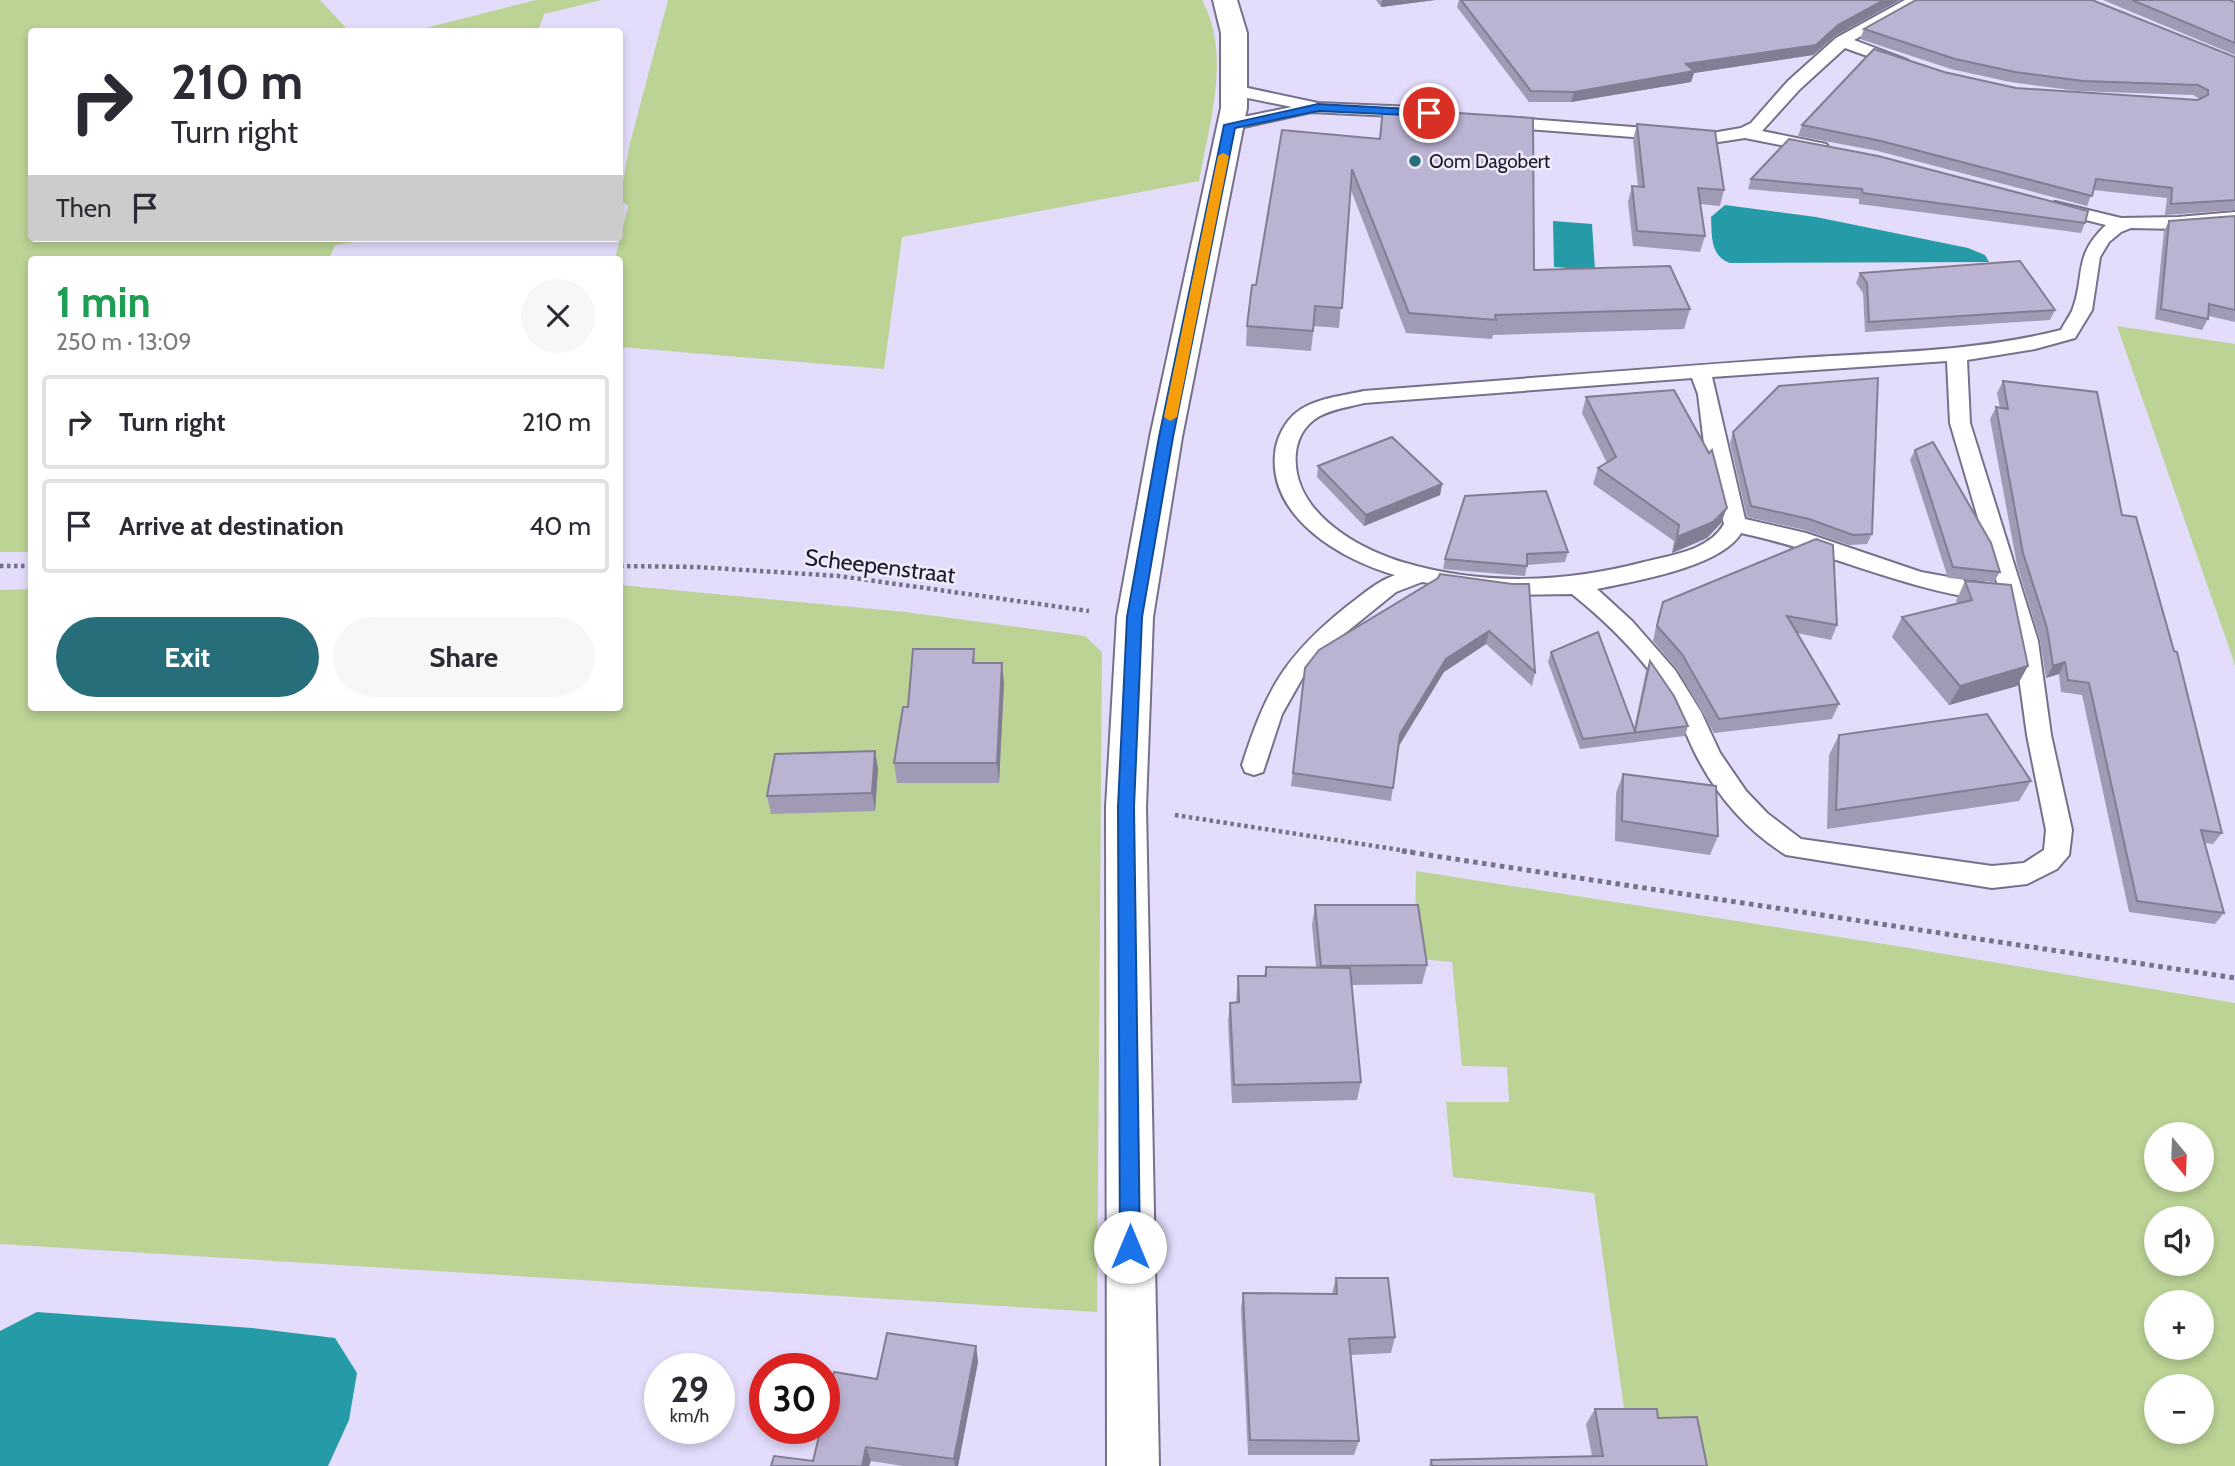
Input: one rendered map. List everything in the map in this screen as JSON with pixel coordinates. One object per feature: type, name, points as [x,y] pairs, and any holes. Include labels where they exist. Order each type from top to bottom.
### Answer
[{"type":"street","points":[[1133,1466],[1126,807],[1135,617],[1166,437],[1230,125],[1234,90],[1234,33],[1225,0]]},
{"type":"lane","points":[[1745,134],[1757,127],[1794,85],[1842,41],[1917,0]]},
{"type":"lane","points":[[1842,41],[1914,66]]},
{"type":"lane","points":[[1234,90],[1318,107],[1435,118],[1284,114]]},
{"type":"lane","points":[[1230,125],[1318,107]]},
{"type":"lane","points":[[1485,121],[1712,138],[1745,134],[1837,151]]},
{"type":"lane","points":[[2032,200],[2122,225]]},
{"type":"lane","points":[[1700,372],[1708,394],[1715,444],[1735,524],[1731,536],[1702,553],[1576,585],[1542,587],[1491,584],[1422,574],[1393,566],[1367,555],[1311,520],[1300,506],[1284,475],[1283,463],[1293,430],[1303,418],[1323,407],[1364,397],[2014,348],[2068,334],[2082,310],[2091,257],[2102,239],[2114,228],[2122,225],[2235,218]]},
{"type":"lane","points":[[1576,585],[1602,606],[1644,649],[1689,711],[1710,759],[1727,784],[1769,833],[1795,848],[1992,877],[2020,876],[2040,870],[2056,855],[2059,830],[2039,735],[2026,641],[1960,423],[1958,353]]},
{"type":"lane","points":[[1735,524],[1796,537],[1920,582],[1961,591],[2011,594]]},
{"type":"lane","points":[[1254,765],[1270,715],[1294,671],[1320,641],[1388,586],[1422,574]]},
{"type":"path","points":[[0,566],[28,566]]},
{"type":"path","name":"Scheepenstraat","points":[[623,566],[697,566],[839,576],[1135,617]]},
{"type":"path","points":[[1126,807],[1784,911],[2235,978]]},
{"type":"shaded area","points":[[0,0],[320,0],[346,28],[28,28],[28,242],[353,242],[335,245],[330,256],[28,256],[28,552],[0,552]]},
{"type":"shaded area","points":[[536,0],[602,0],[544,14],[539,28],[426,28]]},
{"type":"shaded area","points":[[668,0],[1202,0],[1216,43],[1216,90],[1199,181],[902,237],[884,369],[623,347],[623,256],[616,256],[619,242],[623,242],[623,226],[628,206],[623,202],[623,182],[630,143]]},
{"type":"shaded area","points":[[1725,205],[1816,217],[1968,248],[1985,255],[1989,262],[1730,263],[1719,256],[1713,244],[1711,217]]},
{"type":"shaded area","points":[[1553,221],[1592,224],[1595,270],[1554,267]]},
{"type":"shaded area","points":[[2117,326],[2235,344],[2235,666],[2232,656]]},
{"type":"shaded area","points":[[623,585],[905,612],[1085,636],[1102,652],[1097,1312],[0,1244],[0,590],[28,589],[28,711],[623,711]]},
{"type":"shaded area","points":[[1416,871],[1897,946],[2235,1003],[2235,1466],[1632,1466],[1594,1193],[1453,1177],[1446,1102],[1509,1102],[1507,1067],[1462,1066],[1452,962],[1419,959],[1415,924]]},
{"type":"shaded area","points":[[37,1312],[252,1328],[335,1338],[357,1373],[349,1420],[328,1466],[0,1466],[0,1331]]},
{"type":"building","points":[[1461,0],[1884,0],[1838,25],[1816,45],[1686,64],[1694,71],[1574,92],[1531,91]]},
{"type":"building","points":[[1916,0],[2092,0],[2235,57],[2235,200],[2171,204],[2172,188],[2096,179],[2092,196],[1881,141],[1802,125],[1874,49],[1944,72],[2016,88],[2198,100],[2208,95],[2208,90],[2198,85],[2083,81],[2015,72],[1955,59],[1864,29]]},
{"type":"building","points":[[2132,0],[2235,2],[2235,43]]},
{"type":"building","points":[[1383,108],[1533,118],[1534,270],[1670,266],[1690,309],[1495,315],[1496,320],[1409,313],[1352,169],[1342,308],[1315,306],[1313,331],[1247,326],[1252,285],[1256,285],[1282,130],[1380,139]]},
{"type":"building","points":[[1637,124],[1715,131],[1724,190],[1698,188],[1705,236],[1637,231],[1632,186],[1644,187]]},
{"type":"building","points":[[1789,139],[1878,156],[2088,211],[2085,223],[1863,193],[1862,189],[1751,179]]},
{"type":"building","points":[[2235,216],[2235,310],[2209,304],[2208,319],[2161,309],[2169,221]]},
{"type":"building","points":[[2020,261],[2055,310],[1869,322],[1867,283],[1860,273]]},
{"type":"building","points":[[1878,378],[1872,534],[1853,535],[1809,519],[1751,506],[1733,432],[1779,386]]},
{"type":"building","points":[[2003,381],[2097,392],[2122,515],[2136,517],[2174,651],[2177,652],[2222,833],[2201,830],[2224,913],[2137,901],[2089,683],[2068,680],[2065,662],[2053,666],[2047,628],[2023,553],[1996,407],[2008,409]]},
{"type":"building","points":[[1674,390],[1709,453],[1712,450],[1727,508],[1713,522],[1677,537],[1679,525],[1598,468],[1616,457],[1586,397]]},
{"type":"building","points":[[1392,437],[1442,484],[1366,515],[1318,466]]},
{"type":"building","points":[[1933,442],[1991,543],[2000,572],[1953,567],[1915,450]]},
{"type":"building","points":[[1546,491],[1568,552],[1527,554],[1527,566],[1445,559],[1465,496]]},
{"type":"building","points":[[1816,539],[1833,545],[1837,625],[1787,616],[1839,704],[1719,719],[1682,654],[1657,626],[1663,602]]},
{"type":"building","points":[[1440,574],[1529,584],[1535,672],[1489,631],[1446,659],[1400,734],[1393,788],[1293,773],[1305,668],[1319,650],[1438,578]]},
{"type":"building","points":[[1965,581],[2011,585],[2028,666],[1960,686],[1902,617],[1972,600]]},
{"type":"building","points":[[1598,632],[1635,731],[1650,661],[1674,696],[1688,726],[1583,739],[1551,652]]},
{"type":"building","points":[[913,649],[974,649],[973,663],[1002,663],[997,763],[894,763],[903,707],[908,707]]},
{"type":"building","points":[[1987,714],[2031,781],[1836,810],[1839,735]]},
{"type":"building","points":[[875,751],[872,793],[767,796],[775,754]]},
{"type":"building","points":[[1623,774],[1716,786],[1718,836],[1622,821]]},
{"type":"building","points":[[1315,905],[1418,905],[1427,965],[1321,966]]},
{"type":"building","points":[[1266,967],[1350,968],[1361,1082],[1234,1085],[1230,1003],[1239,1002],[1238,976],[1266,976]]},
{"type":"building","points":[[1336,1278],[1388,1278],[1395,1337],[1349,1339],[1359,1441],[1250,1440],[1243,1293],[1337,1294]]},
{"type":"building","points":[[887,1333],[976,1346],[954,1459],[866,1447],[862,1466],[771,1466],[774,1456],[813,1461],[817,1444],[840,1444],[840,1373],[877,1379]]},
{"type":"building","points":[[1595,1409],[1657,1409],[1658,1418],[1697,1417],[1707,1466],[1432,1466],[1431,1460],[1603,1456]]},
{"type":"slow traffic","points":[[1170,417],[1223,156]]},
{"type":"place","name":"Oom Dagobert","points":[[1415,161]]},
{"type":"route","points":[[1130,1247],[1126,807],[1135,617],[1166,437],[1230,125],[1318,107],[1429,113]]}]
